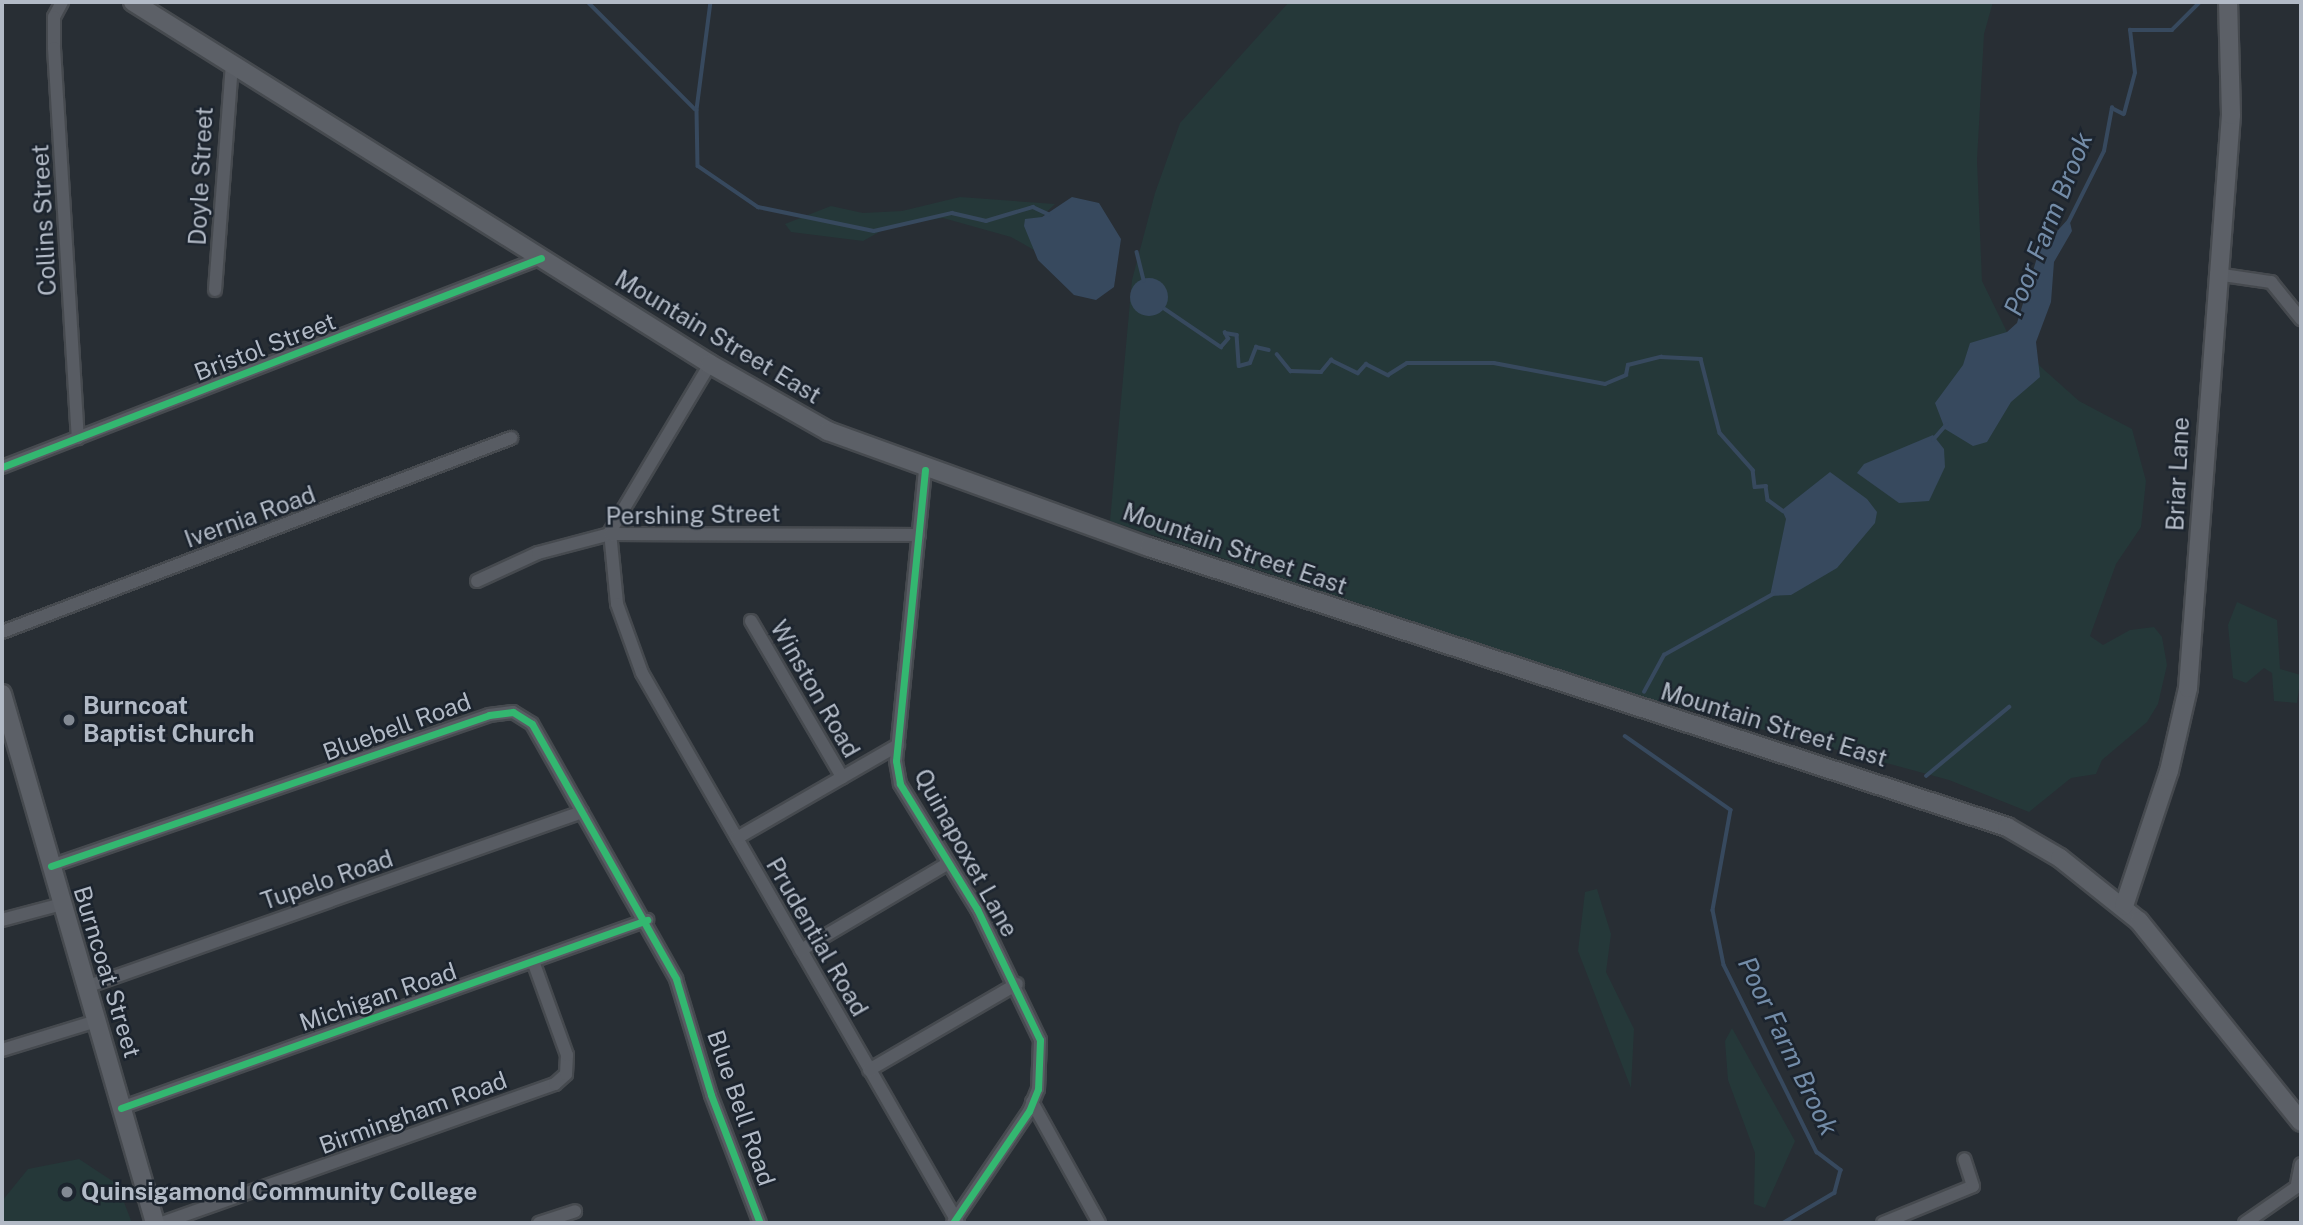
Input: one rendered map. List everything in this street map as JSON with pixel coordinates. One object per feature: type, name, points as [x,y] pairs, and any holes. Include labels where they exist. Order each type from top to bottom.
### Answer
[{"type":"main road","name":"Mountain Street East","points":[[133,2],[710,364],[828,431],[925,470],[1458,651],[1954,806],[2035,842],[2124,906],[2171,956],[2301,1122]]},
{"type":"main road","name":"Briar Lane","points":[[2124,906],[2169,771],[2188,688],[2231,35],[2228,2]]},
{"type":"main road","name":"Burncoat Street","points":[[2,694],[155,1223]]},
{"type":"street","name":"Collins Street","points":[[62,2],[54,18],[54,48],[78,438]]},
{"type":"street","name":"Doyle Street","points":[[215,290],[232,65]]},
{"type":"street","name":"Bristol Street","points":[[2,467],[541,258]]},
{"type":"street","points":[[2216,274],[2271,282],[2301,319]]},
{"type":"street","points":[[610,534],[710,364]]},
{"type":"street","name":"Ivernia Road","points":[[2,632],[511,438]]},
{"type":"street","name":"Quinapoxet Lane","points":[[925,470],[898,745],[900,784],[1017,984],[1040,1040],[1032,1102],[956,1222]]},
{"type":"street","name":"Pershing Street","points":[[478,581],[538,553],[610,534],[919,535]]},
{"type":"street","name":"Prudential Road","points":[[610,534],[611,581],[643,674],[956,1222]]},
{"type":"street","name":"Winston Road","points":[[751,621],[842,777]]},
{"type":"street","name":"Bluebell Road","points":[[51,866],[489,715],[513,712],[532,724],[647,920],[686,1005]]},
{"type":"street","points":[[737,838],[898,745]]},
{"type":"street","name":"Tupelo Road","points":[[86,987],[583,812]]},
{"type":"street","points":[[801,950],[947,864]]},
{"type":"street","points":[[2,920],[61,904]]},
{"type":"street","name":"Michigan Road","points":[[121,1108],[534,964],[647,920]]},
{"type":"street","name":"Birmingham Road","points":[[162,1223],[555,1084],[566,1074],[567,1055],[534,964]]},
{"type":"street","points":[[869,1070],[1017,984]]},
{"type":"street","name":"Blue Bell Road","points":[[686,1005],[711,1095],[760,1223]]},
{"type":"street","points":[[2,1050],[96,1021]]},
{"type":"street","points":[[1032,1102],[1099,1223]]},
{"type":"street","points":[[1883,1223],[1973,1186],[1964,1159]]},
{"type":"street","points":[[2245,1223],[2299,1184],[2301,1164]]},
{"type":"street","points":[[539,1223],[575,1211]]},
{"type":"shaded area","points":[[1289,2],[1993,2],[1984,34],[1977,160],[1982,281],[2007,332],[2041,367],[2079,401],[2132,429],[2146,481],[2141,527],[2116,564],[2090,636],[2103,645],[2130,630],[2154,627],[2162,637],[2167,665],[2158,704],[2147,722],[2102,760],[2096,774],[2071,778],[2029,812],[1949,780],[1639,696],[1110,521],[1132,280],[1155,193],[1180,123]]},
{"type":"shaded area","points":[[960,197],[1055,204],[1028,230],[1034,250],[1011,237],[943,218],[890,226],[863,241],[791,232],[785,224],[831,206],[863,213],[902,211]]},
{"type":"shaded area","points":[[2237,602],[2277,620],[2280,669],[2301,675],[2297,703],[2274,701],[2272,673],[2264,668],[2246,683],[2233,678],[2228,625]]},
{"type":"shaded area","points":[[1597,889],[1611,934],[1606,972],[1634,1029],[1631,1088],[1578,951],[1585,892]]},
{"type":"shaded area","points":[[1732,1028],[1795,1141],[1765,1208],[1754,1204],[1755,1153],[1728,1080],[1725,1041]]},
{"type":"shaded area","name":"Quinsigamond Community College","points":[[79,1159],[117,1184],[132,1223],[2,1223],[2,1201],[28,1169]]},
{"type":"water","points":[[1072,197],[1099,203],[1121,239],[1114,287],[1096,300],[1074,295],[1038,260],[1024,226],[1025,219],[1042,217]]},
{"type":"water","points":[[2069,218],[2072,231],[2054,262],[2051,302],[2036,342],[2040,377],[2011,402],[1987,442],[1973,446],[1945,429],[1935,403],[1963,365],[1970,343],[2007,332],[2017,323],[2039,251]]},
{"type":"water","points":[[1149,278],[1163,283],[1168,297],[1163,311],[1149,316],[1135,311],[1130,297],[1135,283]]},
{"type":"water","points":[[1933,435],[1944,449],[1945,467],[1929,501],[1899,503],[1857,473],[1864,464]]},
{"type":"water","points":[[1830,472],[1867,499],[1877,512],[1875,523],[1837,568],[1791,595],[1770,596],[1786,519],[1782,510]]},
{"type":"waterway","points":[[588,2],[695,109]]},
{"type":"waterway","points":[[711,2],[697,110],[698,166],[758,207],[874,231],[952,213],[986,221],[1033,207],[1048,214]]},
{"type":"waterway","name":"Poor Farm Brook","points":[[2068,223],[2104,151],[2112,108],[2124,114],[2135,73],[2130,30],[2172,30],[2200,2]]},
{"type":"waterway","points":[[1137,252],[1144,280]]},
{"type":"waterway","points":[[1165,309],[1221,347],[1228,339],[1225,333],[1237,335],[1239,366],[1250,363],[1256,347],[1269,350]]},
{"type":"waterway","points":[[1277,354],[1291,371],[1321,372],[1331,360],[1358,373],[1366,364],[1388,375],[1407,363],[1494,363],[1605,384],[1626,375],[1628,365],[1661,357],[1701,359],[1720,433],[1753,470],[1755,487],[1766,486],[1768,500],[1783,511]]},
{"type":"waterway","name":"Poor Farm Brook","points":[[1933,440],[1946,425]]},
{"type":"waterway","name":"Poor Farm Brook","points":[[1644,692],[1664,655],[1773,594]]},
{"type":"waterway","points":[[1926,776],[2009,707]]},
{"type":"waterway","name":"Poor Farm Brook","points":[[1625,736],[1731,810],[1713,910],[1724,965],[1817,1152],[1841,1170],[1835,1193],[1784,1223]]},
{"type":"cycle path","points":[[2,467],[541,258]]},
{"type":"cycle path","points":[[925,470],[896,761],[900,784],[977,909],[1040,1040],[1038,1089],[1029,1111],[953,1223]]},
{"type":"cycle path","points":[[51,866],[489,715],[513,712],[532,724],[676,979],[711,1095],[760,1223]]},
{"type":"cycle path","points":[[121,1108],[647,920]]},
{"type":"place","name":"Burncoat Baptist Church","points":[[69,720]]},
{"type":"place","name":"Quinsigamond Community College","points":[[67,1192]]}]
